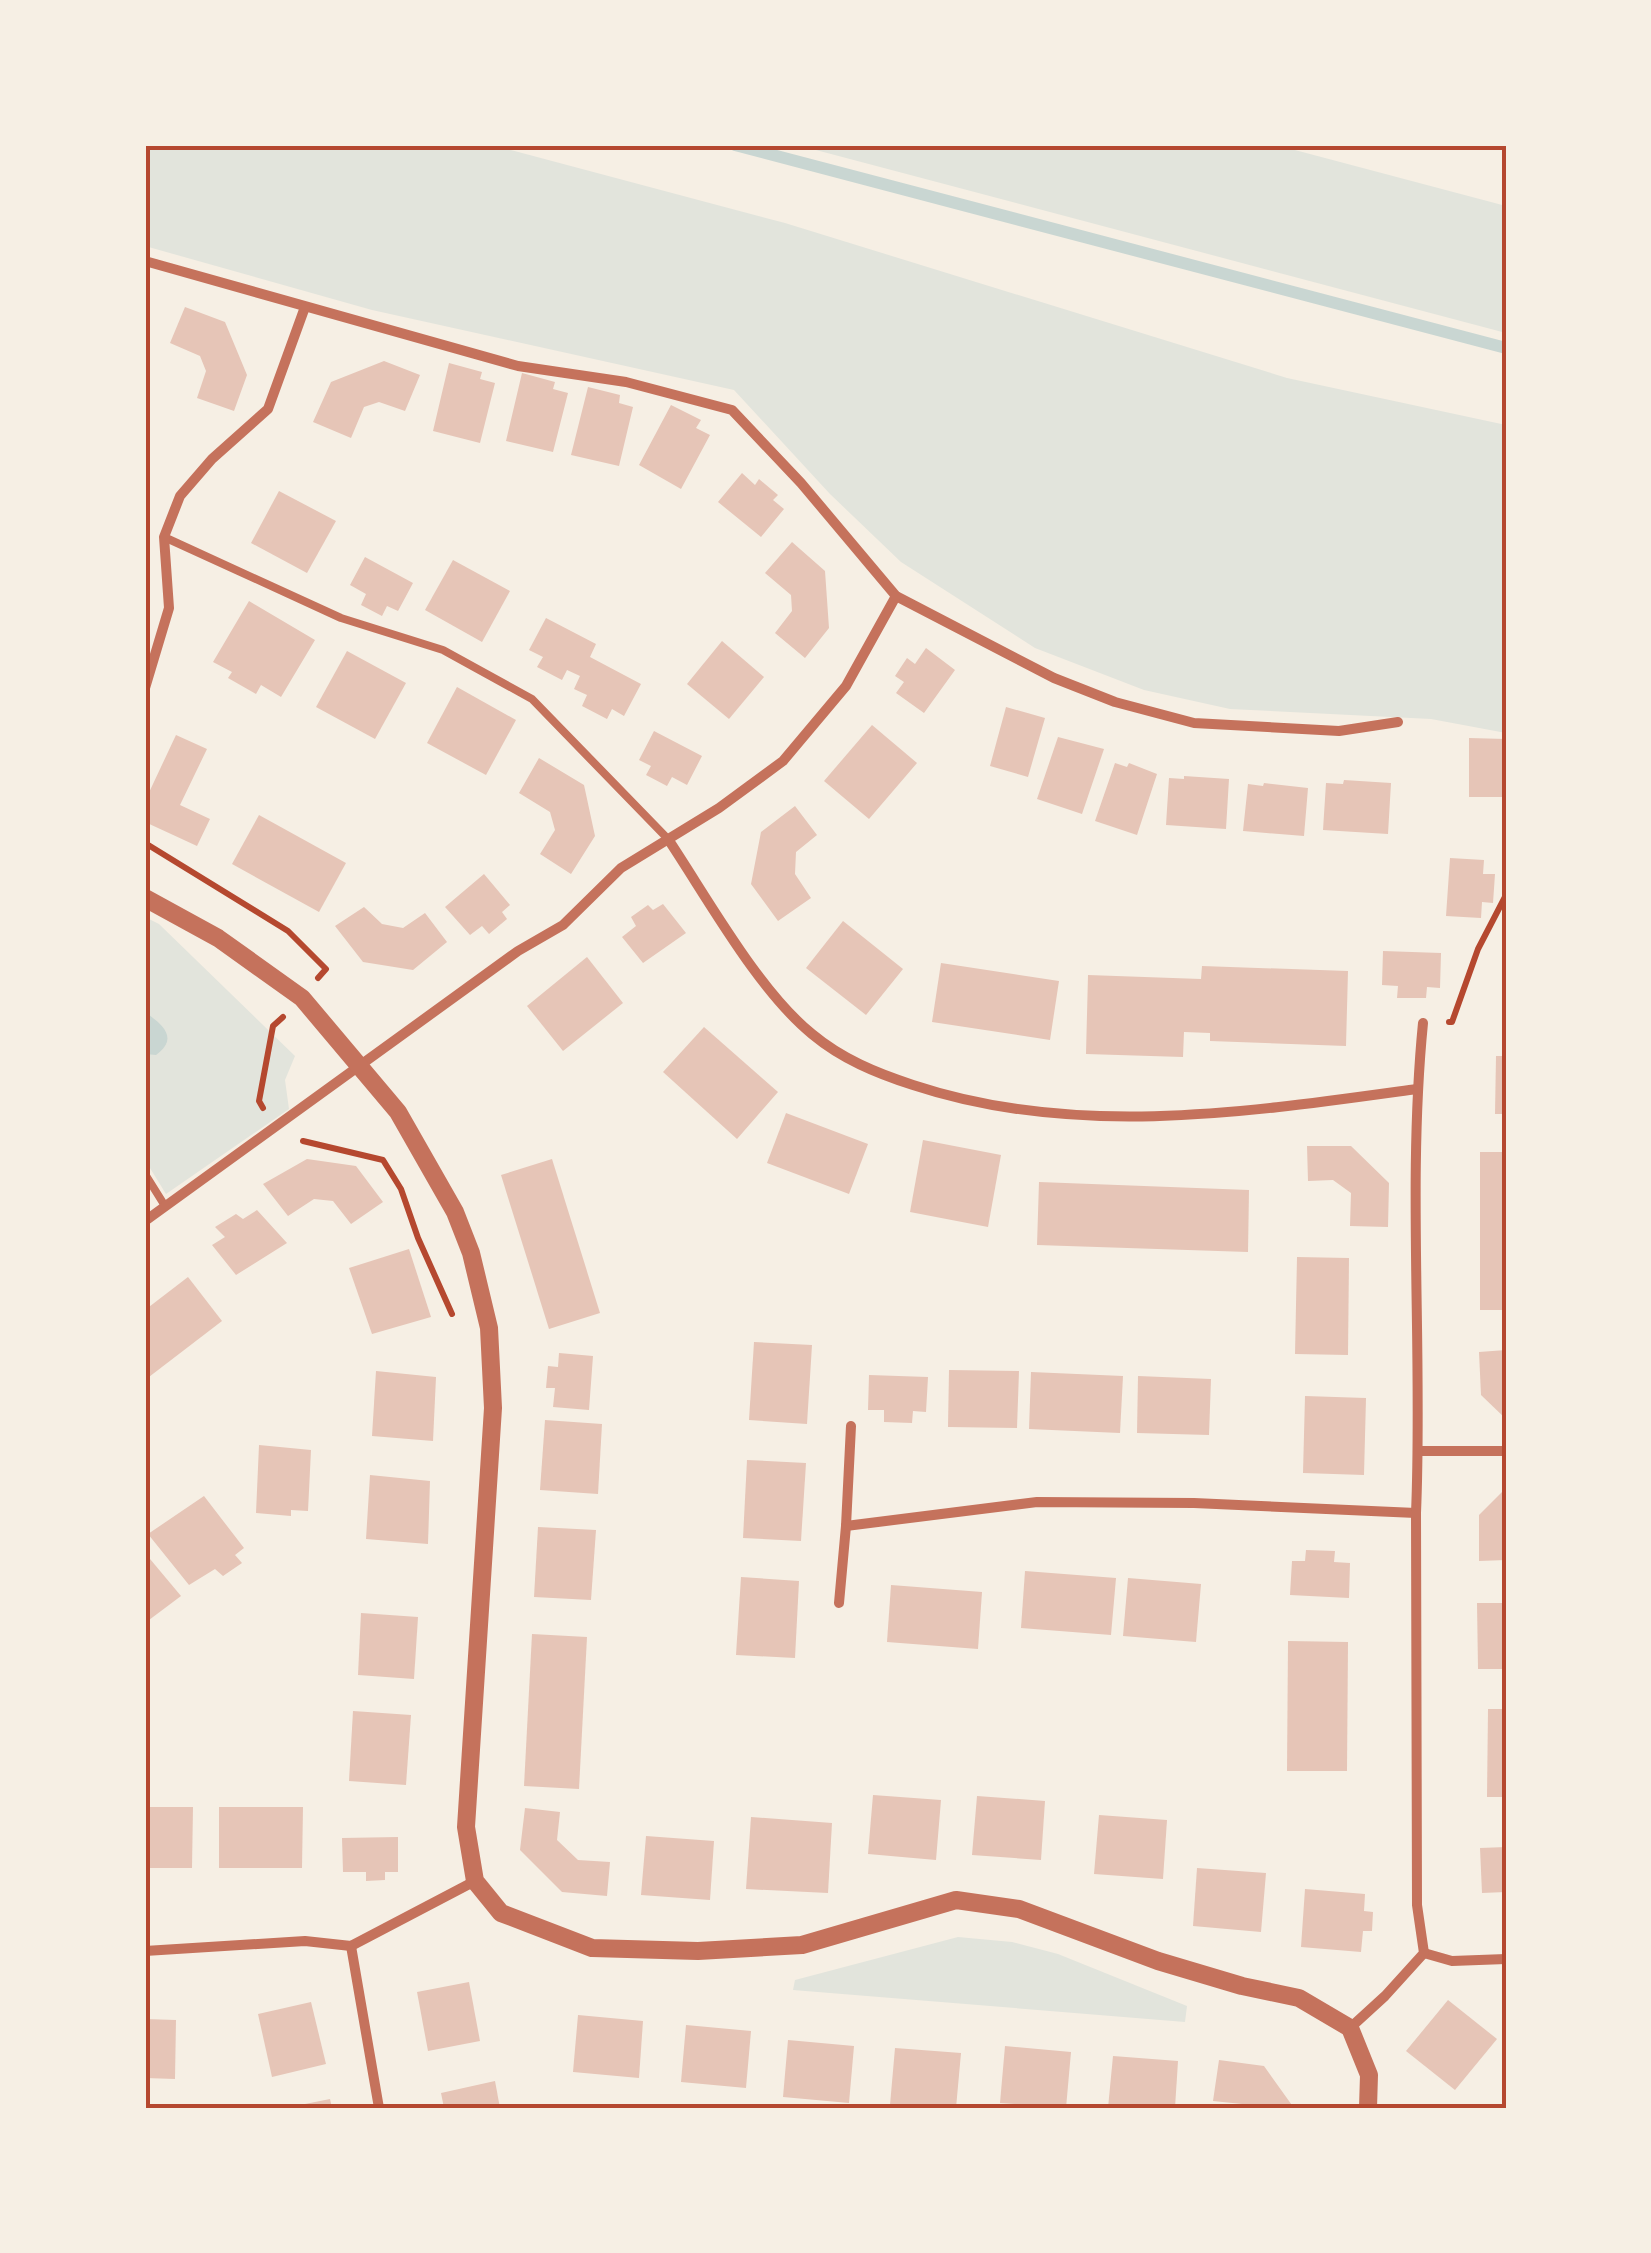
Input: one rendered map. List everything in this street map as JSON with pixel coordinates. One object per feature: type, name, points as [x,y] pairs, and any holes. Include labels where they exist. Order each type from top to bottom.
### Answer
[{"type":"street","points":[[145,261],[518,366],[626,382],[732,410],[802,482],[896,596],[1054,678],[1115,702],[1194,724],[1339,731],[1398,722]]},
{"type":"street","points":[[145,688],[169,608],[164,537],[180,496],[212,459],[268,409],[305,308]]},
{"type":"street","points":[[145,1220],[518,952],[563,925],[622,868],[719,808],[783,761],[846,686],[896,596]]},
{"type":"street","points":[[668,840],[778,1001],[812,1034],[853,1062],[904,1082],[1030,1113],[1117,1117],[1307,1104],[1416,1089]]},
{"type":"street","points":[[145,898],[218,938],[302,998],[398,1112],[454,1212],[471,1254],[489,1328],[493,1408],[466,1827],[475,1881],[501,1913],[592,1948],[698,1950],[802,1945],[956,1900],[1019,1909],[1158,1961],[1299,1998],[1350,2028],[1368,2075],[1368,2108]]},
{"type":"street","points":[[1350,2028],[1424,1953],[1418,1905],[1416,1513],[1416,1089],[1423,1023]]},
{"type":"street","points":[[839,1603],[851,1426]]},
{"type":"street","points":[[1419,1451],[1506,1452]]},
{"type":"street","points":[[846,1526],[1037,1502],[1194,1503],[1416,1513]]},
{"type":"street","points":[[145,1951],[306,1941],[351,1946],[475,1881]]},
{"type":"street","points":[[351,1946],[379,2108]]},
{"type":"street","points":[[1424,1953],[1452,1960],[1506,1959]]},
{"type":"lane","points":[[164,537],[341,618],[444,650],[532,699],[668,840]]},
{"type":"lane","points":[[145,1174],[165,1206]]},
{"type":"path","points":[[145,843],[288,931],[326,969],[274,1026],[259,1101],[293,1148],[305,1140],[383,1160],[401,1188],[418,1238],[460,1331]]},
{"type":"path","points":[[1423,1023],[1452,1022],[1478,948],[1506,895]]},
{"type":"shaded area","points":[[145,145],[492,145],[785,223],[1287,378],[1506,425],[1506,733],[1431,719],[1230,709],[1144,690],[1035,648],[901,562],[830,494],[734,390],[372,310],[145,246]]},
{"type":"shaded area","points":[[797,145],[1276,145],[1506,206],[1506,333]]},
{"type":"shaded area","points":[[145,917],[159,924],[295,1056],[285,1080],[289,1109],[166,1194],[145,1160]]},
{"type":"shaded area","points":[[145,1012],[166,1032],[167,1043],[156,1055],[145,1054]]},
{"type":"shaded area","points":[[958,1937],[1012,1942],[1058,1954],[1187,2006],[1185,2022],[793,1990],[795,1980]]},
{"type":"building","points":[[185,307],[225,322],[247,375],[234,411],[197,398],[206,371],[200,356],[170,343]]},
{"type":"building","points":[[384,361],[420,375],[405,411],[379,402],[364,407],[351,438],[313,422],[331,382]]},
{"type":"building","points":[[449,363],[482,372],[480,379],[495,383],[480,443],[433,431]]},
{"type":"building","points":[[522,373],[555,382],[553,389],[568,393],[553,452],[506,441]]},
{"type":"building","points":[[588,387],[620,395],[619,403],[633,407],[619,466],[571,455]]},
{"type":"building","points":[[671,405],[701,420],[696,428],[710,435],[681,489],[639,465]]},
{"type":"building","points":[[742,473],[755,485],[759,479],[778,495],[773,500],[784,509],[761,537],[718,502]]},
{"type":"building","points":[[279,491],[336,521],[307,573],[251,543]]},
{"type":"building","points":[[792,542],[825,571],[829,628],[805,658],[775,633],[792,611],[791,595],[765,573]]},
{"type":"building","points":[[365,557],[413,583],[398,611],[387,606],[382,616],[361,605],[366,594],[350,585]]},
{"type":"building","points":[[453,560],[510,591],[482,642],[425,610]]},
{"type":"building","points":[[249,601],[315,640],[281,697],[261,685],[256,694],[228,678],[232,672],[213,662]]},
{"type":"building","points":[[546,618],[596,644],[590,657],[641,684],[624,716],[612,709],[607,719],[582,706],[587,695],[574,689],[580,676],[567,670],[562,680],[537,667],[543,657],[529,650]]},
{"type":"building","points":[[722,641],[764,677],[729,719],[687,684]]},
{"type":"building","points":[[926,648],[955,670],[924,713],[896,693],[904,682],[895,676],[907,658],[915,664]]},
{"type":"building","points":[[347,651],[406,683],[375,739],[316,707]]},
{"type":"building","points":[[457,687],[516,720],[486,775],[427,743]]},
{"type":"building","points":[[1006,707],[1045,718],[1028,777],[990,766]]},
{"type":"building","points":[[872,725],[917,763],[869,819],[824,781]]},
{"type":"building","points":[[654,731],[702,756],[687,785],[672,777],[667,786],[646,775],[651,766],[639,760]]},
{"type":"building","points":[[176,735],[207,749],[180,805],[210,819],[197,846],[145,822],[145,801]]},
{"type":"building","points":[[1058,737],[1104,749],[1082,814],[1037,799]]},
{"type":"building","points":[[1469,738],[1506,739],[1506,797],[1469,797]]},
{"type":"building","points":[[539,758],[584,785],[595,836],[571,874],[540,854],[555,830],[550,812],[519,793]]},
{"type":"building","points":[[1115,763],[1127,767],[1129,763],[1157,774],[1137,835],[1095,821]]},
{"type":"building","points":[[1169,778],[1229,779],[1226,829],[1166,825]]},
{"type":"building","points":[[1344,780],[1391,783],[1388,834],[1323,830],[1326,783],[1343,784]]},
{"type":"building","points":[[1248,784],[1308,788],[1304,836],[1243,831]]},
{"type":"building","points":[[795,806],[817,835],[796,852],[795,874],[811,898],[778,921],[751,884],[761,832]]},
{"type":"building","points":[[259,815],[346,863],[319,912],[232,864]]},
{"type":"building","points":[[1450,858],[1484,860],[1483,874],[1495,874],[1493,903],[1482,902],[1481,918],[1446,916]]},
{"type":"building","points":[[484,874],[510,905],[502,912],[507,919],[489,934],[482,926],[470,935],[445,907]]},
{"type":"building","points":[[663,904],[686,933],[643,963],[622,937],[636,926],[631,917],[648,905],[653,910]]},
{"type":"building","points":[[364,907],[382,924],[403,928],[425,913],[447,942],[413,970],[363,962],[335,926]]},
{"type":"building","points":[[843,921],[903,969],[866,1015],[806,968]]},
{"type":"building","points":[[1383,951],[1441,953],[1440,988],[1427,987],[1426,998],[1397,998],[1398,986],[1382,985]]},
{"type":"building","points":[[587,957],[623,1003],[563,1051],[527,1006]]},
{"type":"building","points":[[941,963],[1059,981],[1050,1040],[932,1022]]},
{"type":"building","points":[[1202,966],[1348,971],[1346,1046],[1210,1041],[1210,1033],[1184,1032],[1183,1057],[1086,1054],[1088,975],[1201,979]]},
{"type":"building","points":[[704,1027],[778,1092],[737,1139],[663,1072]]},
{"type":"building","points":[[1496,1056],[1506,1056],[1506,1114],[1495,1114]]},
{"type":"building","points":[[786,1113],[868,1144],[849,1194],[767,1163]]},
{"type":"building","points":[[923,1140],[1001,1155],[988,1227],[910,1212]]},
{"type":"building","points":[[1307,1146],[1351,1146],[1389,1183],[1388,1227],[1350,1226],[1351,1193],[1333,1180],[1308,1181]]},
{"type":"building","points":[[1480,1152],[1506,1152],[1506,1310],[1480,1310]]},
{"type":"building","points":[[307,1159],[356,1166],[383,1202],[351,1224],[333,1201],[314,1199],[288,1216],[263,1184]]},
{"type":"building","points":[[552,1159],[600,1313],[549,1329],[501,1175]]},
{"type":"building","points":[[1039,1182],[1249,1190],[1248,1252],[1037,1245]]},
{"type":"building","points":[[257,1210],[287,1243],[236,1275],[212,1245],[225,1237],[215,1227],[236,1214],[243,1219]]},
{"type":"building","points":[[409,1249],[431,1317],[372,1334],[349,1268]]},
{"type":"building","points":[[1297,1257],[1349,1258],[1348,1355],[1295,1354]]},
{"type":"building","points":[[188,1277],[222,1321],[145,1380],[145,1310]]},
{"type":"building","points":[[754,1342],[812,1345],[807,1424],[749,1420]]},
{"type":"building","points":[[1506,1350],[1506,1419],[1481,1395],[1479,1352]]},
{"type":"building","points":[[559,1353],[593,1356],[589,1410],[553,1407],[555,1388],[546,1388],[548,1366],[558,1367]]},
{"type":"building","points":[[949,1370],[1019,1371],[1017,1428],[948,1427]]},
{"type":"building","points":[[376,1371],[436,1377],[433,1441],[372,1436]]},
{"type":"building","points":[[1031,1372],[1123,1376],[1120,1433],[1029,1429]]},
{"type":"building","points":[[869,1375],[928,1377],[926,1412],[913,1411],[912,1423],[884,1422],[884,1410],[868,1410]]},
{"type":"building","points":[[1138,1376],[1211,1379],[1209,1435],[1137,1433]]},
{"type":"building","points":[[1305,1396],[1366,1398],[1364,1475],[1303,1473]]},
{"type":"building","points":[[545,1420],[602,1424],[598,1494],[540,1490]]},
{"type":"building","points":[[259,1445],[311,1450],[308,1511],[291,1510],[291,1516],[256,1513]]},
{"type":"building","points":[[747,1460],[806,1463],[801,1541],[743,1538]]},
{"type":"building","points":[[370,1475],[430,1481],[428,1544],[366,1539]]},
{"type":"building","points":[[1506,1488],[1506,1560],[1479,1561],[1479,1515]]},
{"type":"building","points":[[204,1496],[244,1548],[235,1555],[242,1563],[223,1576],[215,1569],[189,1585],[148,1534]]},
{"type":"building","points":[[538,1527],[596,1530],[591,1600],[534,1597]]},
{"type":"building","points":[[1306,1550],[1335,1551],[1334,1562],[1350,1563],[1349,1598],[1290,1595],[1292,1561],[1305,1561]]},
{"type":"building","points":[[145,1553],[181,1596],[145,1623]]},
{"type":"building","points":[[1025,1571],[1116,1578],[1111,1635],[1021,1628]]},
{"type":"building","points":[[741,1577],[799,1581],[795,1658],[736,1655]]},
{"type":"building","points":[[1128,1578],[1201,1584],[1196,1642],[1123,1636]]},
{"type":"building","points":[[891,1585],[982,1592],[978,1649],[887,1642]]},
{"type":"building","points":[[1477,1603],[1506,1603],[1506,1669],[1478,1669]]},
{"type":"building","points":[[361,1613],[418,1617],[414,1679],[358,1675]]},
{"type":"building","points":[[532,1634],[587,1637],[579,1789],[524,1786]]},
{"type":"building","points":[[1288,1641],[1348,1642],[1347,1771],[1287,1771]]},
{"type":"building","points":[[1488,1709],[1506,1709],[1506,1797],[1487,1797]]},
{"type":"building","points":[[353,1711],[411,1715],[406,1785],[349,1781]]},
{"type":"building","points":[[873,1795],[941,1800],[936,1860],[868,1854]]},
{"type":"building","points":[[977,1796],[1045,1801],[1041,1860],[972,1855]]},
{"type":"building","points":[[145,1807],[193,1807],[192,1868],[145,1868]]},
{"type":"building","points":[[219,1807],[303,1807],[302,1868],[219,1868]]},
{"type":"building","points":[[525,1808],[560,1812],[557,1840],[578,1860],[610,1862],[607,1896],[562,1892],[520,1850]]},
{"type":"building","points":[[1099,1815],[1167,1820],[1163,1879],[1094,1874]]},
{"type":"building","points":[[751,1817],[832,1823],[828,1893],[746,1889]]},
{"type":"building","points":[[646,1836],[714,1841],[710,1900],[641,1895]]},
{"type":"building","points":[[398,1837],[398,1872],[385,1872],[385,1880],[366,1881],[366,1872],[343,1872],[342,1838]]},
{"type":"building","points":[[1506,1847],[1506,1892],[1482,1893],[1480,1848]]},
{"type":"building","points":[[1197,1868],[1266,1873],[1261,1932],[1193,1926]]},
{"type":"building","points":[[1305,1889],[1365,1894],[1364,1911],[1373,1912],[1372,1931],[1363,1931],[1361,1952],[1301,1947]]},
{"type":"building","points":[[469,1982],[480,2041],[428,2051],[417,1992]]},
{"type":"building","points":[[1448,2000],[1497,2039],[1455,2090],[1406,2051]]},
{"type":"building","points":[[311,2002],[326,2064],[272,2077],[258,2014]]},
{"type":"building","points":[[578,2015],[643,2021],[639,2078],[573,2072]]},
{"type":"building","points":[[145,2019],[176,2020],[175,2079],[145,2078]]},
{"type":"building","points":[[686,2025],[751,2031],[746,2088],[681,2082]]},
{"type":"building","points":[[788,2040],[854,2046],[849,2103],[783,2097]]},
{"type":"building","points":[[1005,2046],[1071,2052],[1066,2108],[1000,2103]]},
{"type":"building","points":[[895,2048],[961,2053],[956,2108],[890,2105]]},
{"type":"building","points":[[1113,2056],[1178,2061],[1175,2108],[1108,2108]]},
{"type":"building","points":[[1219,2060],[1264,2066],[1294,2108],[1245,2108],[1242,2104],[1213,2101]]},
{"type":"building","points":[[495,2081],[500,2108],[444,2108],[441,2093]]},
{"type":"building","points":[[330,2099],[332,2108],[295,2108],[295,2106]]},
{"type":"waterway","points":[[735,145],[1506,348]]}]
